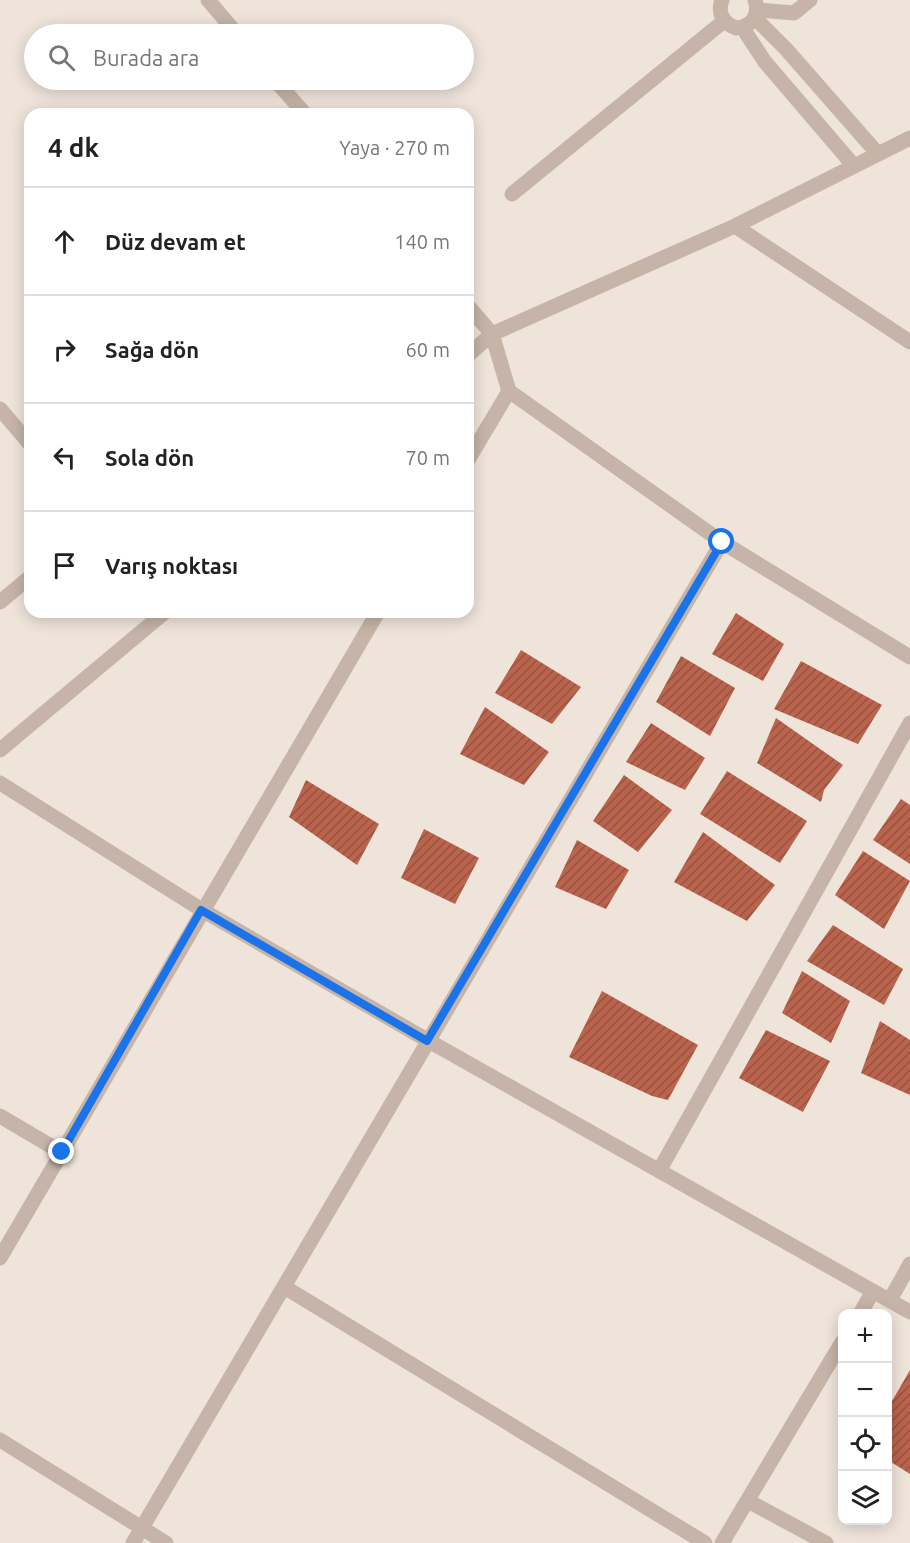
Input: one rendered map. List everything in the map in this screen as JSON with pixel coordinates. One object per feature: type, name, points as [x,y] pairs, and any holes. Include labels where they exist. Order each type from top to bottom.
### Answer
[{"type":"street","points":[[208,0],[228,24]]},
{"type":"street","points":[[722,0],[720,12],[724,21],[736,28],[753,14],[794,13],[810,0]]},
{"type":"street","points":[[753,14],[878,154]]},
{"type":"street","points":[[753,14],[765,62],[854,166]]},
{"type":"street","points":[[512,194],[724,21]]},
{"type":"street","points":[[284,90],[300,108]]},
{"type":"street","points":[[474,350],[492,334],[735,226],[910,138]]},
{"type":"street","points":[[735,226],[910,342]]},
{"type":"street","points":[[474,313],[492,334],[509,391],[722,542],[910,657]]},
{"type":"street","points":[[474,449],[509,391]]},
{"type":"street","points":[[0,409],[24,437]]},
{"type":"street","points":[[133,1543],[286,1288],[427,1041],[722,542]]},
{"type":"street","points":[[0,602],[24,582]]},
{"type":"street","points":[[0,750],[158,618]]},
{"type":"street","points":[[0,1258],[201,910],[374,618]]},
{"type":"street","points":[[659,1171],[910,723]]},
{"type":"street","points":[[0,783],[201,910],[427,1041],[910,1312]]},
{"type":"street","points":[[0,1116],[62,1152]]},
{"type":"street","points":[[890,1300],[910,1264]]},
{"type":"street","points":[[286,1288],[705,1543]]},
{"type":"street","points":[[863,1309],[873,1291]]},
{"type":"street","points":[[722,1543],[838,1350]]},
{"type":"street","points":[[0,1440],[166,1543]]},
{"type":"street","points":[[748,1501],[826,1543]]},
{"type":"building","points":[[736,613],[784,644],[763,681],[712,654]]},
{"type":"building","points":[[521,650],[581,687],[552,724],[495,693]]},
{"type":"building","points":[[681,656],[735,688],[710,736],[656,702]]},
{"type":"building","points":[[801,661],[882,705],[858,744],[774,709]]},
{"type":"building","points":[[485,707],[549,752],[524,785],[460,754]]},
{"type":"building","points":[[776,718],[843,765],[824,790],[821,802],[757,763]]},
{"type":"building","points":[[651,723],[705,758],[685,790],[626,762]]},
{"type":"building","points":[[727,771],[807,821],[780,863],[700,814]]},
{"type":"building","points":[[624,775],[672,810],[638,852],[593,821]]},
{"type":"building","points":[[306,780],[379,824],[357,865],[289,817]]},
{"type":"building","points":[[901,799],[910,805],[910,864],[873,840]]},
{"type":"building","points":[[424,829],[479,858],[455,904],[401,878]]},
{"type":"building","points":[[703,832],[775,885],[747,921],[674,882]]},
{"type":"building","points":[[577,840],[629,870],[606,909],[555,887]]},
{"type":"building","points":[[863,851],[910,881],[884,929],[835,895]]},
{"type":"building","points":[[833,925],[903,969],[884,1005],[807,961]]},
{"type":"building","points":[[802,971],[850,1001],[831,1043],[782,1013]]},
{"type":"building","points":[[602,991],[698,1045],[668,1100],[652,1096],[569,1057]]},
{"type":"building","points":[[880,1021],[910,1040],[910,1095],[861,1073]]},
{"type":"building","points":[[766,1030],[830,1061],[803,1112],[739,1078]]},
{"type":"building","points":[[910,1370],[910,1474],[892,1463],[892,1401]]},
{"type":"route","points":[[62,1152],[201,910],[427,1041],[722,542]]}]
